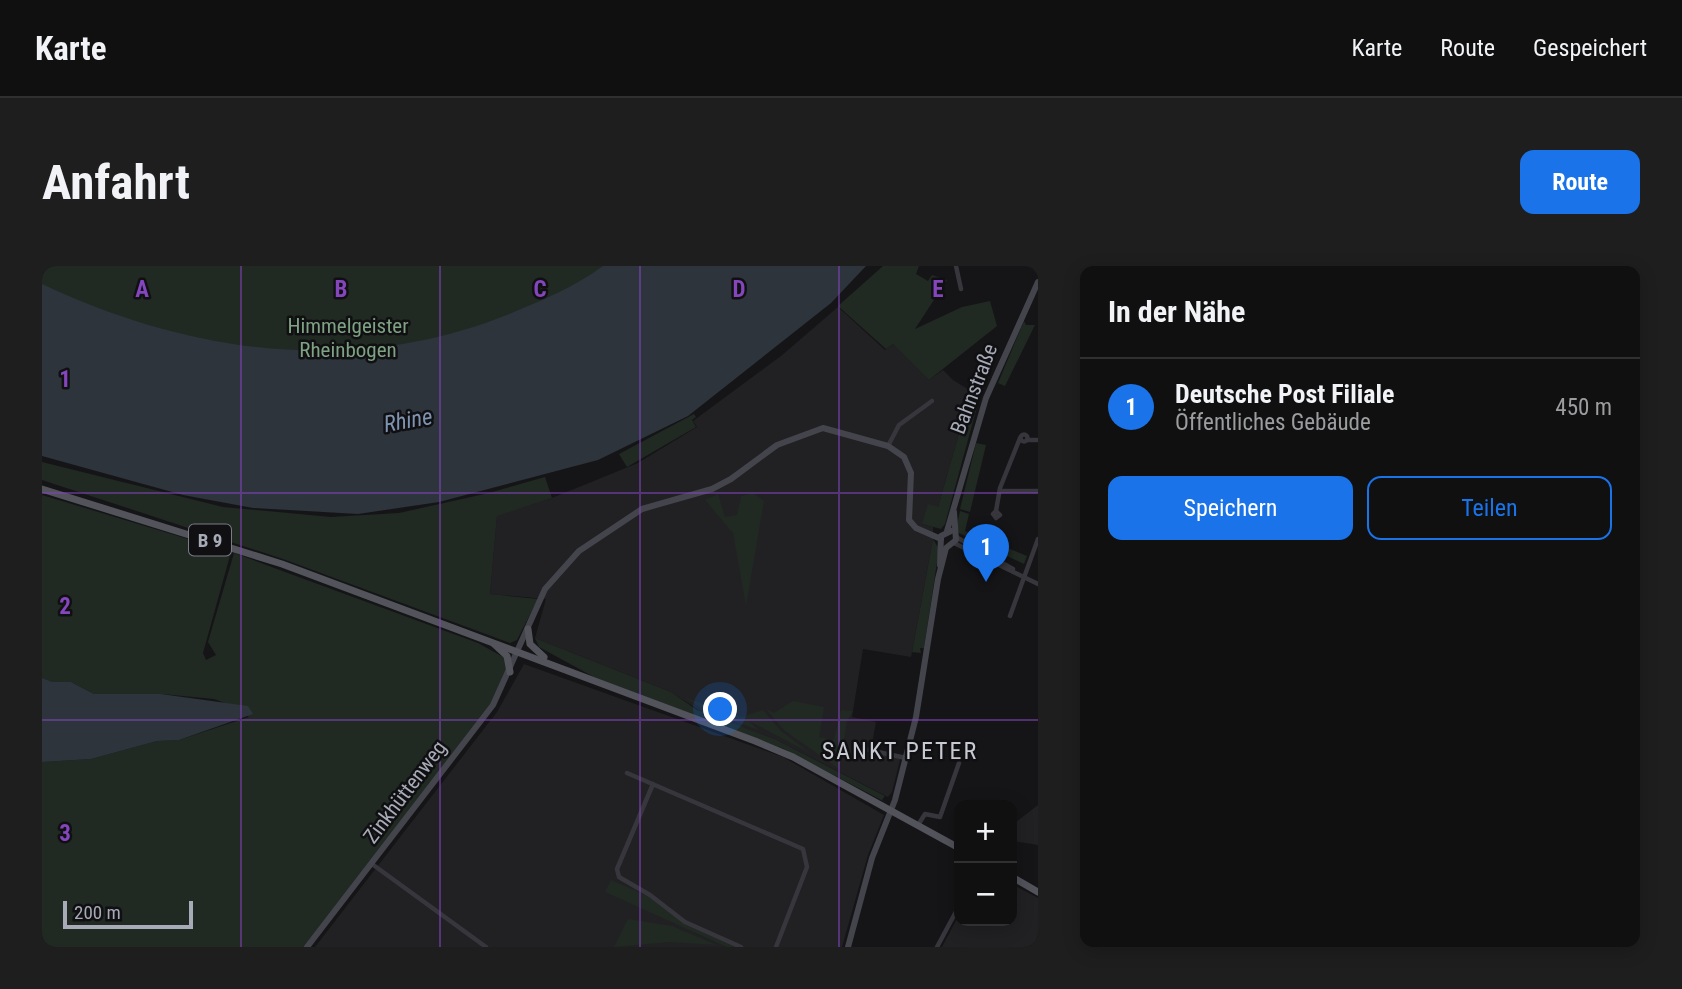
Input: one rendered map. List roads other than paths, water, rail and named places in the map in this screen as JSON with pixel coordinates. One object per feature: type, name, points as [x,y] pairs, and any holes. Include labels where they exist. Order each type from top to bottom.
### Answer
[{"type":"main road","name":"B 9","points":[[42,489],[246,551],[489,639],[777,749],[954,845]]},
{"type":"main road","points":[[528,629],[532,646],[553,664]]},
{"type":"main road","points":[[489,639],[507,656],[510,672]]},
{"type":"main road","points":[[1017,880],[1038,892]]},
{"type":"street","points":[[956,266],[961,289]]},
{"type":"street","name":"Bahnstraße","points":[[848,947],[872,858],[892,811],[906,758],[940,572],[970,445],[986,398],[1038,282]]},
{"type":"street","points":[[932,401],[899,425],[888,446],[901,454],[909,466],[911,484],[907,514],[913,526],[948,538],[1038,584]]},
{"type":"street","name":"Zinkhüttenweg","points":[[307,947],[485,716],[510,672],[545,589],[579,551],[642,509],[712,489],[777,444],[815,430],[829,429],[888,446]]},
{"type":"street","points":[[996,511],[1020,438],[1023,442],[1038,440]]},
{"type":"street","points":[[1001,491],[1038,491]]},
{"type":"street","points":[[1010,616],[1038,539]]},
{"type":"street","points":[[864,749],[906,758]]},
{"type":"street","points":[[918,825],[925,814],[940,817],[959,763]]},
{"type":"street","points":[[627,773],[803,849],[807,867],[776,947]]},
{"type":"street","points":[[653,784],[617,869],[619,877],[650,895],[685,922],[741,947]]},
{"type":"street","points":[[372,864],[485,947]]},
{"type":"street","points":[[937,947],[954,915]]},
{"type":"water","name":"Rhine","points":[[603,266],[866,266],[831,303],[688,416],[598,460],[439,502],[358,514],[253,508],[183,495],[42,456],[42,284],[99,308],[157,327],[216,341],[276,349],[335,350],[395,345],[455,332],[549,297]]},
{"type":"water","points":[[42,678],[52,682],[71,682],[94,694],[161,694],[248,706],[253,714],[179,740],[157,741],[91,759],[42,762]]},
{"type":"place","name":"Deutsche Post Filiale","points":[[986,582]]},
{"type":"district","name":"SANKT PETER","points":[[900,751]]},
{"type":"park label","name":"Himmelgeister Rheinbogen","points":[[348,338]]}]
